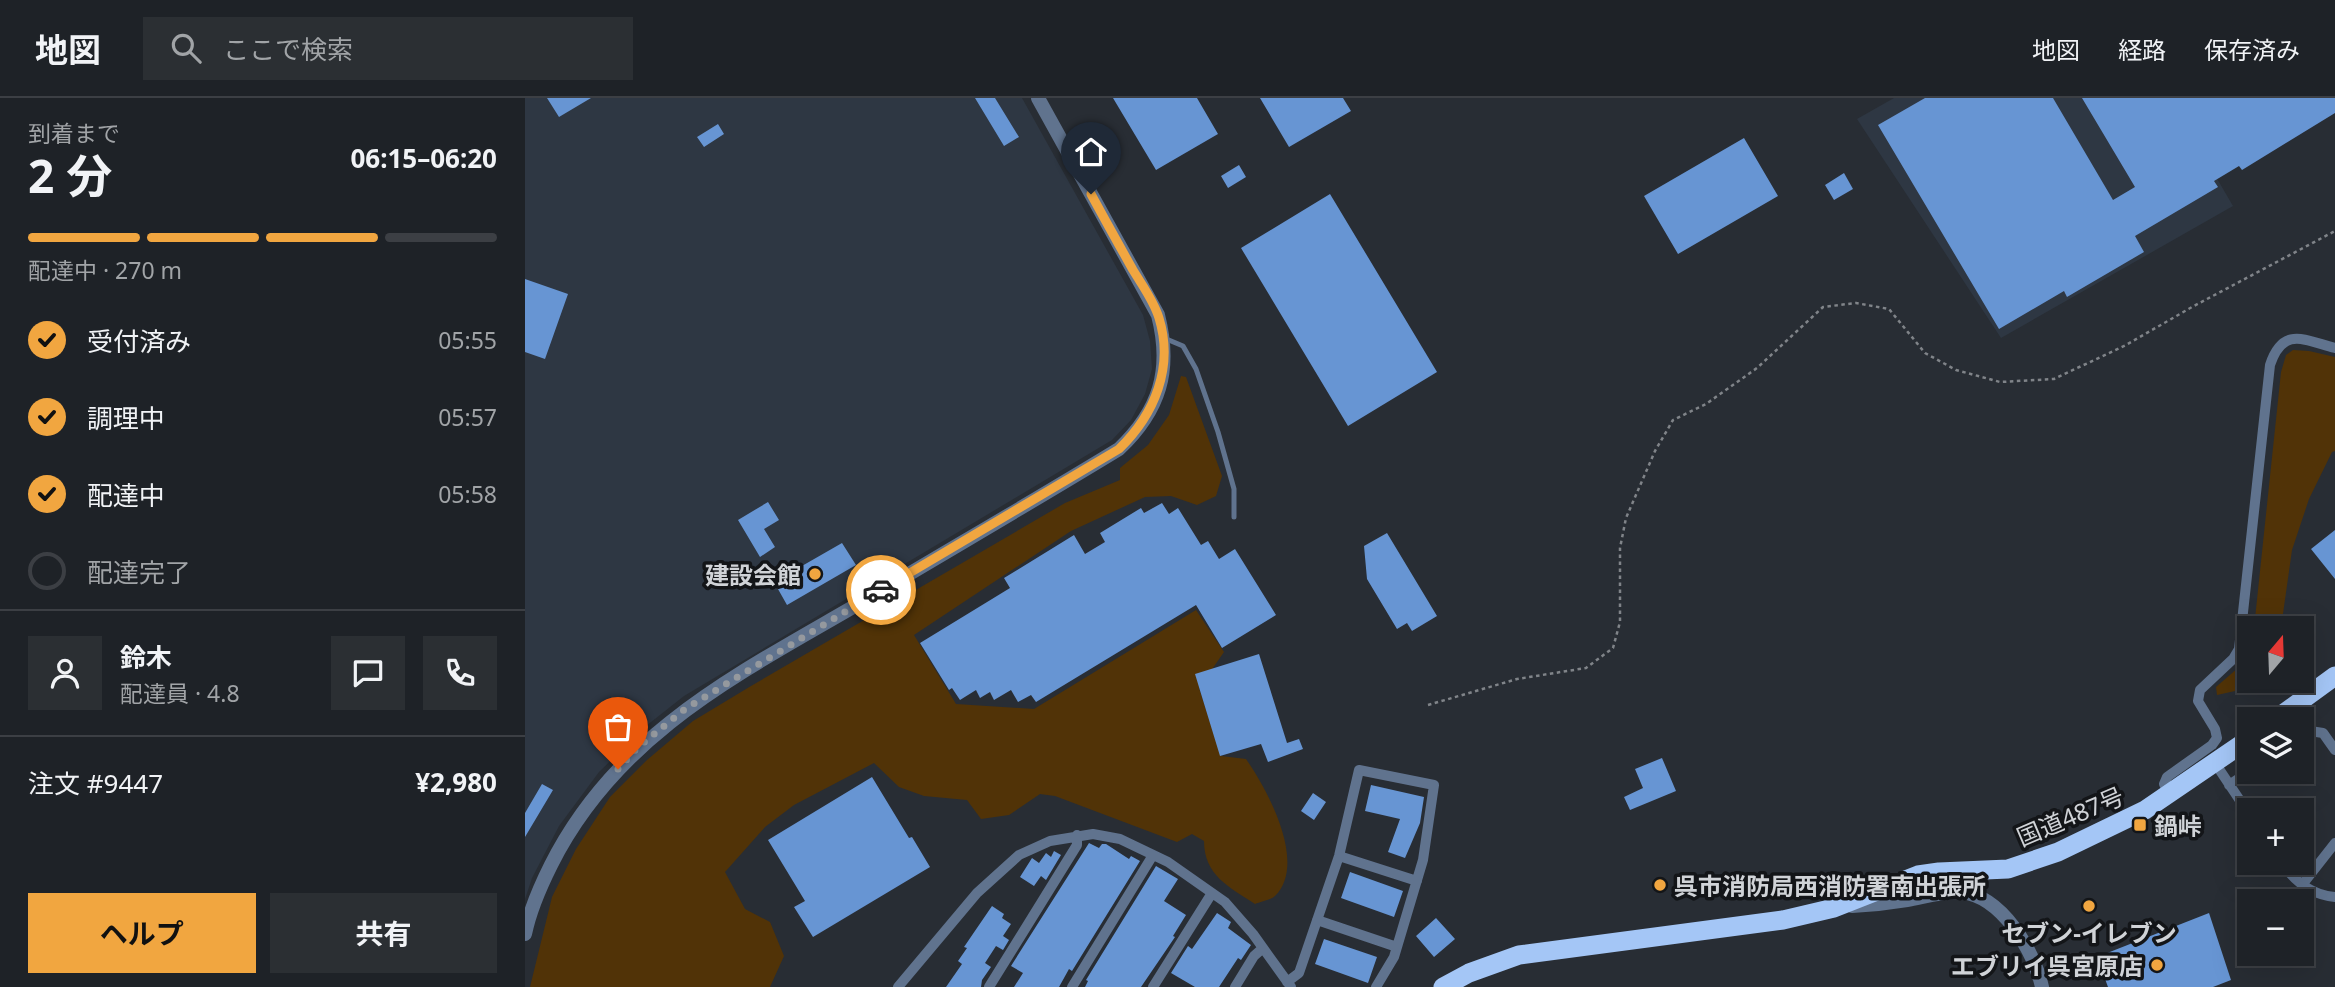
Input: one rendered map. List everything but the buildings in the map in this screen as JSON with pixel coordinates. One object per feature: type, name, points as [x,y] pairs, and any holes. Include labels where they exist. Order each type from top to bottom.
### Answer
[{"type":"highway","points":[[2292,707],[2335,676]]},
{"type":"highway","name":"国道487号","points":[[1443,987],[1519,954],[1783,920],[1834,908],[1918,875],[2008,869],[2058,852],[2145,810],[2237,747]]},
{"type":"street","points":[[525,934],[540,886],[566,836],[599,789],[637,748],[685,709],[1119,449],[1137,432],[1156,400],[1165,365],[1164,338],[1158,315],[1038,98]]},
{"type":"street","points":[[2169,794],[2164,784],[2167,777],[2212,745],[2217,738],[2215,729],[2198,701],[2200,690],[2233,659],[2239,649],[2270,365],[2276,349],[2286,340],[2299,338],[2335,348]]},
{"type":"street","points":[[2314,732],[2323,733],[2335,750]]},
{"type":"street","points":[[2215,763],[2238,798]]},
{"type":"street","points":[[898,987],[977,894],[1019,855],[1050,841],[1093,834],[1120,839],[1168,862],[1225,902],[1289,984],[1299,974],[1339,856],[1359,770],[1434,785],[1423,860],[1417,881],[1397,947],[1390,965],[1376,987]]},
{"type":"street","points":[[2229,785],[2237,780]]},
{"type":"street","points":[[991,986],[1077,845],[1077,835]]},
{"type":"street","points":[[2302,885],[2335,843]]},
{"type":"street","points":[[1072,987],[1153,855]]},
{"type":"street","points":[[1339,856],[1417,881]]},
{"type":"street","points":[[2292,875],[2314,893],[2335,897]]},
{"type":"street","points":[[1834,908],[1890,903],[1945,893],[1963,892],[1982,899],[1997,909],[2016,929],[2038,972],[2042,987]]},
{"type":"street","points":[[1153,987],[1212,893]]},
{"type":"street","points":[[1317,920],[1397,947]]},
{"type":"street","points":[[1235,987],[1254,956],[1263,948]]},
{"type":"lane","points":[[1164,338],[1183,346],[1196,369],[1234,489],[1234,517]]},
{"type":"path","points":[[1428,705],[1517,679],[1585,668],[1613,648],[1620,622],[1619,548],[1626,518],[1655,451],[1673,420],[1706,404],[1757,368],[1823,307],[1856,303],[1889,309],[1925,353],[1956,370],[2000,382],[2054,379],[2126,345],[2335,231]]},
{"type":"shaded area","points":[[525,98],[1022,98],[1143,315],[1150,341],[1152,369],[1145,394],[1131,420],[1112,440],[684,696],[646,726],[599,772],[559,826],[532,878],[525,899]]},
{"type":"shaded area","points":[[1894,98],[2170,98],[2233,206],[2001,338],[1857,119]]},
{"type":"shaded area","points":[[2293,350],[2335,357],[2335,451],[2332,452],[2309,499],[2292,550],[2283,616],[2255,616],[2281,372],[2286,355]]},
{"type":"shaded area","points":[[1181,376],[1186,377],[1222,476],[1216,496],[1197,505],[1171,496],[1145,497],[1071,531],[914,635],[956,704],[1034,709],[1196,610],[1224,652],[1199,688],[1221,756],[1246,759],[1264,788],[1281,826],[1287,865],[1284,882],[1275,896],[1255,904],[1227,886],[1208,863],[1204,841],[1192,834],[1177,842],[1055,796],[1040,794],[1009,815],[981,819],[967,800],[924,796],[899,787],[874,763],[794,805],[765,827],[725,872],[745,909],[770,922],[784,956],[770,987],[530,987],[552,897],[576,849],[610,797],[647,760],[693,721],[751,686],[1065,503],[1120,480],[1120,468],[1148,445],[1169,415]]},
{"type":"shaded area","points":[[2237,669],[2237,691],[2217,695],[2216,687]]},
{"type":"way so far","points":[[618,769],[637,748],[685,709],[881,590]]},
{"type":"place","name":"建設会館","points":[[815,574]]},
{"type":"place","name":"鍋峠","points":[[2140,825]]},
{"type":"place","name":"呉市消防局西消防署南出張所","points":[[1660,885]]},
{"type":"place","name":"セブン-イレブン","points":[[2089,906]]},
{"type":"place","name":"エブリイ呉宮原店","points":[[2157,965]]},
{"type":"route","points":[[881,590],[1119,449],[1137,432],[1156,400],[1165,365],[1164,338],[1158,315],[1091,194]]}]
